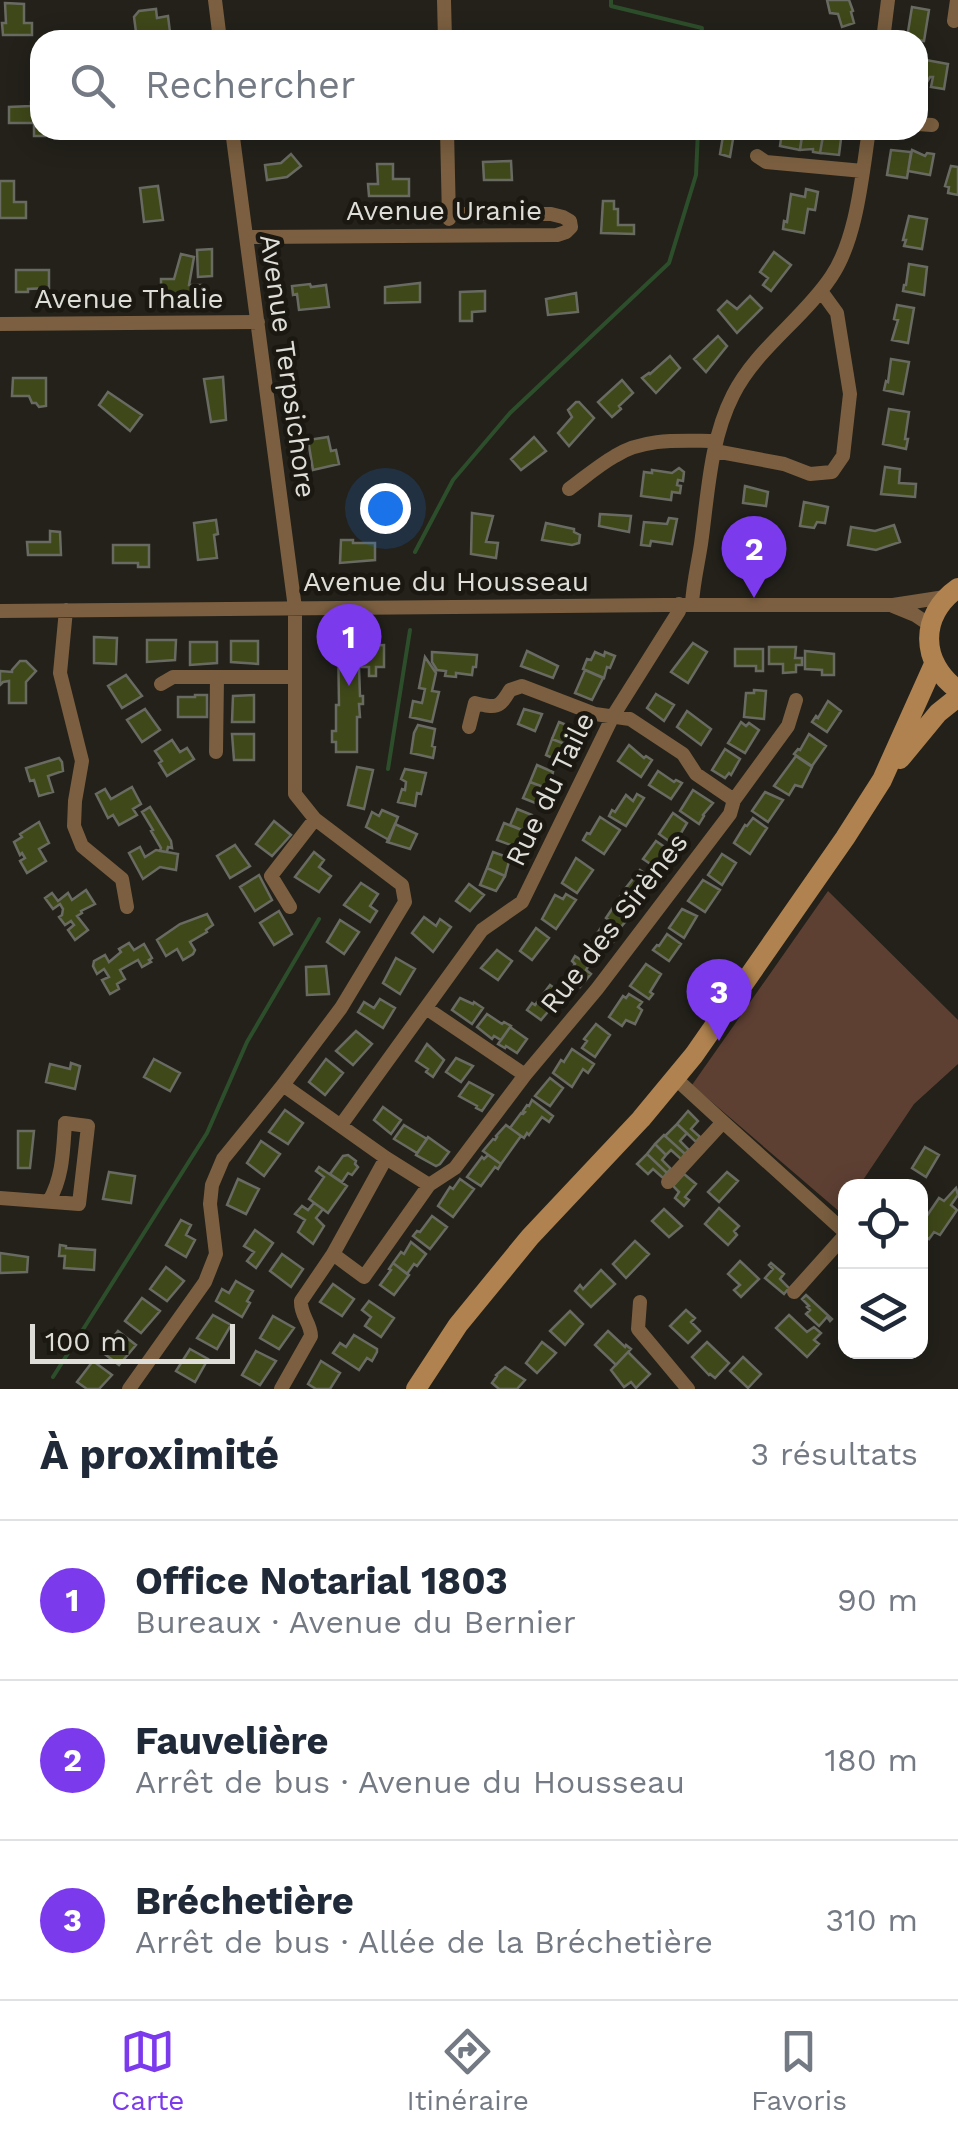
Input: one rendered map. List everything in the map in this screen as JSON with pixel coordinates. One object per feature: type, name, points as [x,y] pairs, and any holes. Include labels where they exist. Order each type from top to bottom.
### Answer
[{"type":"main road","points":[[882,780],[958,694],[934,664],[928,639],[936,610],[952,593]]},
{"type":"main road","points":[[416,1389],[458,1325],[530,1236],[641,1119],[694,1055],[846,838],[882,780],[934,664]]},
{"type":"street","points":[[215,0],[219,30]]},
{"type":"street","points":[[444,0],[445,30]]},
{"type":"street","points":[[885,30],[888,0]]},
{"type":"street","points":[[954,20],[957,0]]},
{"type":"street","name":"Avenue Terpsichore","points":[[233,140],[294,608],[295,794],[316,819]]},
{"type":"street","points":[[447,140],[448,234]]},
{"type":"street","name":"Rue du Taile","points":[[341,1125],[482,930],[522,902],[612,716],[686,604],[724,414],[734,391],[832,276],[844,252],[868,140]]},
{"type":"street","points":[[757,156],[766,162],[863,171]]},
{"type":"street","name":"Avenue Uranie","points":[[246,237],[556,235],[570,227],[570,221],[563,216],[550,214],[448,214]]},
{"type":"street","points":[[569,489],[630,448],[669,441],[716,446],[810,474],[832,472],[843,456],[850,394],[837,313],[820,290]]},
{"type":"street","name":"Avenue Thalie","points":[[0,324],[258,322]]},
{"type":"street","name":"Avenue du Housseau","points":[[0,611],[892,605],[952,593]]},
{"type":"street","name":"Avenue du Housseau","points":[[892,605],[930,625]]},
{"type":"street","points":[[66,610],[60,674],[82,761],[74,826],[82,846],[122,880],[127,907]]},
{"type":"street","points":[[162,684],[173,677],[294,677]]},
{"type":"street","points":[[216,752],[217,678]]},
{"type":"street","points":[[469,727],[475,703],[493,708],[502,704],[510,690],[522,686],[596,714],[630,720],[683,754],[696,774],[734,800]]},
{"type":"street","name":"Rue des Sirènes","points":[[332,1254],[364,1277],[429,1185],[455,1168],[525,1075],[598,989],[730,814],[734,800],[788,726],[796,700]]},
{"type":"street","points":[[129,1389],[212,1268],[216,1254],[210,1204],[212,1185],[223,1159],[341,1008],[405,902],[402,885],[316,819],[271,876],[290,908]]},
{"type":"street","points":[[426,1008],[525,1075]]},
{"type":"street","points":[[675,1078],[838,1227]]},
{"type":"street","points":[[283,1085],[429,1185]]},
{"type":"street","points":[[668,1182],[723,1122]]},
{"type":"street","points":[[0,1198],[79,1204],[88,1126],[65,1124],[61,1171],[48,1201]]},
{"type":"street","points":[[281,1389],[311,1336],[300,1309],[301,1301],[386,1158]]},
{"type":"street","points":[[794,1292],[838,1243]]},
{"type":"street","points":[[640,1302],[638,1329],[688,1389]]},
{"type":"shaded area","points":[[828,891],[958,1020],[958,1064],[914,1104],[864,1179],[838,1179],[838,1210],[692,1085]]},
{"type":"building","points":[[827,0],[849,0],[854,23],[842,27],[838,14],[830,13]]},
{"type":"building","points":[[5,3],[24,4],[24,23],[32,23],[32,30],[30,35],[3,35],[2,23],[6,23]]},
{"type":"building","points":[[912,7],[929,10],[926,30],[908,30]]},
{"type":"building","points":[[156,9],[157,18],[168,16],[170,30],[136,30],[134,17],[139,11]]},
{"type":"building","points":[[928,60],[948,64],[944,89],[931,87],[930,77],[928,80]]},
{"type":"building","points":[[30,106],[30,123],[9,123],[9,107]]},
{"type":"building","points":[[722,140],[733,140],[730,157],[720,154]]},
{"type":"building","points":[[781,140],[801,140],[800,150],[780,146]]},
{"type":"building","points":[[802,140],[822,140],[820,153],[800,150]]},
{"type":"building","points":[[822,140],[841,140],[839,155],[820,153]]},
{"type":"building","points":[[891,150],[911,152],[907,178],[887,175]]},
{"type":"building","points":[[912,150],[925,156],[934,154],[930,175],[908,171]]},
{"type":"building","points":[[291,154],[301,166],[287,177],[267,180],[265,165],[281,163]]},
{"type":"building","points":[[511,161],[512,180],[484,180],[483,162]]},
{"type":"building","points":[[377,164],[393,164],[393,179],[409,179],[409,196],[369,196],[368,184],[378,184]]},
{"type":"building","points":[[951,166],[958,167],[958,195],[948,193],[949,187],[945,186]]},
{"type":"building","points":[[0,181],[14,181],[14,202],[26,202],[26,218],[0,218]]},
{"type":"building","points":[[158,186],[163,220],[144,222],[140,188]]},
{"type":"building","points":[[806,189],[818,192],[815,210],[808,209],[804,233],[783,229],[791,194],[805,197]]},
{"type":"building","points":[[603,201],[614,201],[618,225],[634,225],[634,234],[601,233]]},
{"type":"building","points":[[909,216],[927,219],[922,249],[904,246]]},
{"type":"building","points":[[212,249],[212,276],[198,277],[197,250]]},
{"type":"building","points":[[774,252],[791,265],[771,291],[763,285],[768,278],[760,272]]},
{"type":"building","points":[[181,254],[194,257],[189,285],[201,285],[201,296],[161,295],[161,279],[174,279]]},
{"type":"building","points":[[909,264],[927,267],[924,295],[903,291]]},
{"type":"building","points":[[16,270],[49,270],[49,288],[16,292]]},
{"type":"building","points":[[420,283],[420,302],[385,303],[385,287]]},
{"type":"building","points":[[326,285],[329,307],[299,310],[292,286]]},
{"type":"building","points":[[485,291],[485,311],[472,312],[472,321],[460,321],[460,292]]},
{"type":"building","points":[[576,293],[578,312],[548,315],[546,299]]},
{"type":"building","points":[[750,296],[762,308],[737,333],[718,310],[727,301],[737,309]]},
{"type":"building","points":[[897,305],[914,308],[908,343],[892,340],[898,320],[894,319]]},
{"type":"building","points":[[718,336],[727,346],[706,372],[694,359]]},
{"type":"building","points":[[670,356],[680,368],[656,393],[642,378]]},
{"type":"building","points":[[891,359],[909,362],[903,394],[884,390]]},
{"type":"building","points":[[223,377],[226,420],[211,422],[204,379]]},
{"type":"building","points":[[13,378],[46,378],[46,406],[32,403],[29,396],[12,396]]},
{"type":"building","points":[[622,380],[633,393],[612,417],[598,402]]},
{"type":"building","points":[[108,392],[142,415],[130,431],[99,405]]},
{"type":"building","points":[[576,402],[594,418],[569,446],[558,433],[572,417],[568,410]]},
{"type":"building","points":[[889,409],[909,412],[906,449],[883,444]]},
{"type":"building","points":[[328,437],[339,464],[313,470],[308,440]]},
{"type":"building","points":[[534,437],[546,451],[521,470],[511,459]]},
{"type":"building","points":[[885,467],[900,469],[899,483],[916,484],[915,497],[881,494]]},
{"type":"building","points":[[679,468],[684,472],[683,481],[678,480],[677,485],[681,486],[680,493],[672,492],[671,500],[641,496],[644,472],[672,473]]},
{"type":"building","points":[[745,486],[768,492],[766,506],[743,503]]},
{"type":"building","points":[[804,502],[828,507],[825,523],[817,522],[814,528],[800,526]]},
{"type":"building","points":[[472,513],[493,516],[486,542],[498,543],[496,558],[471,554]]},
{"type":"building","points":[[600,514],[631,516],[629,532],[599,526]]},
{"type":"building","points":[[669,518],[677,519],[672,544],[651,541],[650,546],[641,545],[644,522],[667,524]]},
{"type":"building","points":[[216,520],[217,558],[198,560],[194,523]]},
{"type":"building","points":[[754,522],[765,524],[760,547],[754,546],[751,559],[724,554],[726,545],[732,546],[736,527],[753,530]]},
{"type":"building","points":[[546,523],[574,529],[580,535],[579,543],[542,540]]},
{"type":"building","points":[[894,525],[900,542],[876,550],[848,545],[851,527],[875,531]]},
{"type":"building","points":[[50,531],[60,532],[61,555],[28,555],[27,542],[50,542]]},
{"type":"building","points":[[341,540],[375,543],[375,560],[340,563]]},
{"type":"building","points":[[113,545],[149,545],[149,567],[113,563]]},
{"type":"building","points":[[94,637],[117,638],[116,664],[94,663]]},
{"type":"building","points":[[338,637],[360,637],[360,646],[384,645],[384,667],[376,667],[376,676],[369,676],[369,667],[359,667],[363,704],[359,704],[357,717],[357,752],[336,752],[336,742],[332,742],[339,705]]},
{"type":"building","points":[[147,640],[176,640],[175,660],[147,662]]},
{"type":"building","points":[[231,641],[258,641],[258,664],[231,662]]},
{"type":"building","points":[[190,642],[217,642],[217,663],[190,665]]},
{"type":"building","points":[[693,643],[707,652],[688,683],[671,672]]},
{"type":"building","points":[[769,647],[796,647],[795,658],[802,658],[802,665],[796,665],[796,672],[783,673],[783,664],[769,664]]},
{"type":"building","points":[[735,649],[763,649],[763,671],[756,671],[756,666],[735,666]]},
{"type":"building","points":[[527,651],[558,666],[553,678],[521,666]]},
{"type":"building","points":[[805,651],[834,654],[834,675],[805,669]]},
{"type":"building","points":[[432,652],[477,655],[476,667],[472,675],[445,676],[446,671],[437,670],[432,662]]},
{"type":"building","points":[[595,652],[615,656],[604,678],[583,669]]},
{"type":"building","points":[[425,657],[436,673],[432,691],[439,692],[432,722],[410,717],[413,701],[422,703],[425,689],[419,688]]},
{"type":"building","points":[[20,661],[26,661],[36,671],[26,682],[26,703],[9,703],[9,681],[0,685],[0,671],[12,672]]},
{"type":"building","points":[[585,670],[603,678],[592,700],[575,693]]},
{"type":"building","points":[[126,675],[142,696],[122,708],[108,686]]},
{"type":"building","points":[[766,691],[764,719],[744,717],[746,693]]},
{"type":"building","points":[[656,694],[674,705],[664,721],[647,708]]},
{"type":"building","points":[[207,695],[207,717],[178,717],[178,697]]},
{"type":"building","points":[[254,695],[254,722],[232,722],[233,696]]},
{"type":"building","points":[[828,701],[841,711],[827,732],[812,722]]},
{"type":"building","points":[[145,709],[160,730],[142,742],[127,720]]},
{"type":"building","points":[[524,709],[542,714],[535,731],[518,724]]},
{"type":"building","points":[[687,711],[711,729],[701,745],[677,727]]},
{"type":"building","points":[[559,722],[574,728],[570,746],[552,739]]},
{"type":"building","points":[[741,722],[759,730],[745,753],[728,743]]},
{"type":"building","points":[[418,725],[435,729],[433,758],[411,753]]},
{"type":"building","points":[[232,734],[254,734],[254,760],[234,760]]},
{"type":"building","points":[[809,734],[826,746],[812,766],[794,754]]},
{"type":"building","points":[[552,739],[570,746],[561,762],[546,755]]},
{"type":"building","points":[[172,740],[180,752],[187,748],[194,759],[167,776],[155,751]]},
{"type":"building","points":[[629,745],[652,760],[641,777],[618,761]]},
{"type":"building","points":[[725,749],[740,759],[725,778],[712,770]]},
{"type":"building","points":[[796,756],[812,767],[802,787],[795,785],[789,795],[774,786]]},
{"type":"building","points":[[59,758],[63,771],[48,776],[53,792],[39,796],[26,768]]},
{"type":"building","points":[[537,765],[553,772],[549,789],[530,782]]},
{"type":"building","points":[[357,767],[373,770],[364,809],[348,805]]},
{"type":"building","points":[[405,769],[426,773],[415,806],[398,802],[402,789],[405,790],[406,782],[401,779]]},
{"type":"building","points":[[658,771],[682,783],[671,799],[649,785]]},
{"type":"building","points":[[530,782],[549,789],[540,805],[523,798]]},
{"type":"building","points":[[132,787],[141,804],[133,809],[137,815],[119,825],[113,815],[108,818],[96,794],[105,789],[111,799]]},
{"type":"building","points":[[693,790],[713,803],[699,824],[680,811]]},
{"type":"building","points":[[765,792],[783,800],[768,822],[752,811]]},
{"type":"building","points":[[637,794],[644,798],[626,826],[609,816],[626,795],[633,801]]},
{"type":"building","points":[[150,807],[171,841],[172,848],[168,847],[167,852],[160,851],[142,812]]},
{"type":"building","points":[[517,809],[532,815],[527,832],[510,825]]},
{"type":"building","points":[[382,810],[398,817],[389,840],[366,827],[372,812],[379,816]]},
{"type":"building","points":[[673,813],[687,823],[676,846],[659,834]]},
{"type":"building","points":[[600,817],[620,830],[604,854],[583,840]]},
{"type":"building","points":[[753,818],[767,828],[750,854],[734,843]]},
{"type":"building","points":[[274,821],[291,835],[272,856],[256,844]]},
{"type":"building","points":[[39,822],[49,843],[39,849],[46,861],[27,873],[20,861],[25,858],[14,842]]},
{"type":"building","points":[[504,823],[527,832],[519,848],[497,840]]},
{"type":"building","points":[[395,824],[417,834],[410,849],[387,842]]},
{"type":"building","points":[[656,841],[672,852],[658,869],[643,859]]},
{"type":"building","points":[[235,845],[250,866],[230,878],[217,856]]},
{"type":"building","points":[[140,847],[145,857],[156,850],[178,854],[176,870],[160,867],[143,879],[129,853]]},
{"type":"building","points":[[314,852],[324,860],[319,867],[331,876],[319,892],[295,877]]},
{"type":"building","points":[[493,852],[510,858],[505,876],[487,868]]},
{"type":"building","points":[[722,854],[736,863],[722,885],[708,875]]},
{"type":"building","points":[[576,858],[593,870],[577,893],[562,883]]},
{"type":"building","points":[[487,868],[505,876],[496,891],[480,885]]},
{"type":"building","points":[[640,870],[653,879],[642,900],[625,889]]},
{"type":"building","points":[[259,875],[272,900],[255,911],[240,887]]},
{"type":"building","points":[[703,880],[720,890],[705,912],[688,901]]},
{"type":"building","points":[[361,883],[378,894],[370,906],[377,911],[370,922],[344,905]]},
{"type":"building","points":[[469,884],[484,895],[470,911],[456,901]]},
{"type":"building","points":[[86,890],[95,904],[77,916],[88,930],[75,940],[68,930],[74,925],[71,921],[65,925],[59,917],[63,909],[60,904],[53,909],[45,898],[52,893],[58,901],[68,893],[72,900]]},
{"type":"building","points":[[566,894],[576,900],[556,929],[542,919],[555,895],[563,899]]},
{"type":"building","points":[[620,897],[637,908],[620,928],[606,918]]},
{"type":"building","points":[[682,909],[697,916],[684,938],[669,928]]},
{"type":"building","points":[[279,911],[292,934],[274,945],[260,923]]},
{"type":"building","points":[[207,914],[213,925],[190,942],[193,954],[183,960],[177,949],[166,956],[157,940],[180,924]]},
{"type":"building","points":[[424,917],[436,926],[440,919],[451,927],[433,952],[412,933]]},
{"type":"building","points":[[340,920],[359,932],[344,954],[327,942]]},
{"type":"building","points":[[603,925],[619,935],[602,955],[588,946]]},
{"type":"building","points":[[536,928],[549,938],[532,960],[520,951]]},
{"type":"building","points":[[667,934],[681,944],[669,961],[653,950]]},
{"type":"building","points":[[129,943],[134,950],[144,944],[151,962],[142,967],[138,960],[120,970],[125,979],[110,994],[102,980],[109,977],[104,969],[97,974],[94,961],[105,955],[109,962]]},
{"type":"building","points":[[497,950],[512,961],[498,980],[481,968]]},
{"type":"building","points":[[575,956],[589,965],[586,970],[591,974],[580,987],[566,977],[575,964]]},
{"type":"building","points":[[396,958],[415,969],[400,994],[383,983]]},
{"type":"building","points":[[646,964],[661,974],[649,999],[630,986]]},
{"type":"building","points":[[326,966],[329,994],[307,995],[306,967]]},
{"type":"building","points":[[550,985],[563,994],[541,1020],[527,1010]]},
{"type":"building","points":[[629,994],[642,1002],[638,1007],[642,1010],[635,1024],[626,1020],[622,1026],[609,1017],[623,996]]},
{"type":"building","points":[[460,998],[483,1008],[472,1024],[452,1010]]},
{"type":"building","points":[[380,999],[395,1008],[383,1028],[358,1012],[364,1002],[374,1008]]},
{"type":"building","points":[[487,1014],[511,1026],[501,1040],[494,1036],[492,1039],[477,1027]]},
{"type":"building","points":[[596,1024],[610,1035],[595,1057],[582,1048]]},
{"type":"building","points":[[510,1027],[527,1039],[517,1053],[498,1044]]},
{"type":"building","points":[[356,1031],[372,1044],[353,1065],[336,1051]]},
{"type":"building","points":[[427,1044],[444,1060],[433,1077],[416,1061]]},
{"type":"building","points":[[572,1049],[594,1064],[588,1073],[583,1069],[572,1087],[553,1073]]},
{"type":"building","points":[[456,1058],[473,1066],[461,1082],[446,1072]]},
{"type":"building","points":[[154,1059],[180,1073],[170,1091],[144,1077]]},
{"type":"building","points":[[326,1059],[343,1073],[325,1095],[309,1082]]},
{"type":"building","points":[[71,1063],[80,1066],[75,1089],[46,1082],[50,1064],[70,1069]]},
{"type":"building","points":[[550,1078],[563,1088],[550,1106],[535,1096]]},
{"type":"building","points":[[469,1082],[493,1095],[482,1111],[459,1096]]},
{"type":"building","points":[[532,1100],[553,1116],[549,1122],[542,1117],[524,1138],[510,1128]]},
{"type":"building","points":[[383,1107],[401,1120],[391,1134],[374,1120]]},
{"type":"building","points":[[285,1110],[303,1123],[288,1144],[269,1132]]},
{"type":"building","points":[[688,1111],[698,1121],[691,1129],[700,1137],[696,1142],[677,1124]]},
{"type":"building","points":[[677,1124],[687,1133],[680,1141],[689,1150],[685,1154],[665,1136]]},
{"type":"building","points":[[404,1125],[427,1139],[417,1153],[394,1139]]},
{"type":"building","points":[[506,1125],[521,1136],[501,1164],[483,1151]]},
{"type":"building","points":[[18,1131],[34,1131],[30,1168],[18,1168]]},
{"type":"building","points":[[664,1135],[685,1154],[681,1159],[671,1150],[666,1155],[655,1144]]},
{"type":"building","points":[[428,1137],[449,1152],[436,1166],[416,1155]]},
{"type":"building","points":[[261,1141],[280,1154],[264,1176],[247,1163]]},
{"type":"building","points":[[655,1144],[666,1155],[662,1160],[671,1169],[667,1173],[647,1154]]},
{"type":"building","points":[[925,1147],[939,1155],[926,1177],[912,1168]]},
{"type":"building","points":[[647,1154],[667,1173],[663,1178],[653,1169],[648,1174],[637,1164]]},
{"type":"building","points":[[348,1155],[358,1167],[342,1182],[330,1174]]},
{"type":"building","points":[[488,1155],[501,1164],[481,1186],[467,1177]]},
{"type":"building","points":[[319,1167],[347,1186],[328,1213],[309,1199],[324,1177],[316,1171]]},
{"type":"building","points":[[109,1172],[135,1176],[131,1203],[103,1199]]},
{"type":"building","points":[[727,1172],[738,1181],[719,1202],[708,1192]]},
{"type":"building","points":[[684,1174],[696,1184],[685,1197],[689,1200],[684,1206],[675,1198],[679,1192],[673,1186]]},
{"type":"building","points":[[238,1179],[259,1189],[246,1214],[227,1205]]},
{"type":"building","points":[[460,1179],[474,1189],[453,1217],[438,1206]]},
{"type":"building","points":[[956,1188],[958,1195],[951,1205],[957,1210],[940,1235],[934,1232],[929,1239],[928,1214],[939,1198],[944,1201]]},
{"type":"building","points":[[314,1203],[323,1209],[316,1218],[324,1226],[313,1244],[298,1232],[305,1220],[295,1214],[302,1206],[308,1210]]},
{"type":"building","points":[[719,1208],[739,1226],[728,1245],[705,1224]]},
{"type":"building","points":[[664,1209],[682,1226],[669,1237],[652,1221]]},
{"type":"building","points":[[432,1216],[447,1227],[430,1249],[413,1236]]},
{"type":"building","points":[[181,1220],[191,1225],[186,1235],[195,1240],[186,1257],[166,1245]]},
{"type":"building","points":[[255,1230],[273,1243],[256,1268],[247,1261],[254,1252],[244,1246]]},
{"type":"building","points":[[635,1241],[649,1254],[626,1278],[613,1264]]},
{"type":"building","points":[[411,1242],[426,1254],[407,1274],[393,1263]]},
{"type":"building","points":[[60,1245],[95,1250],[94,1270],[64,1268],[65,1256],[59,1256]]},
{"type":"building","points":[[0,1253],[28,1257],[27,1272],[0,1273]]},
{"type":"building","points":[[282,1254],[303,1269],[291,1287],[270,1271]]},
{"type":"building","points":[[740,1261],[759,1279],[741,1297],[734,1290],[740,1285],[728,1274]]},
{"type":"building","points":[[393,1263],[409,1275],[394,1295],[380,1285]]},
{"type":"building","points":[[771,1263],[784,1274],[780,1279],[789,1288],[784,1294],[765,1278],[773,1269]]},
{"type":"building","points":[[166,1267],[184,1281],[167,1301],[150,1289]]},
{"type":"building","points":[[601,1270],[615,1284],[591,1307],[575,1291],[580,1285],[583,1289]]},
{"type":"building","points":[[236,1281],[253,1291],[242,1317],[216,1301],[222,1289],[229,1293]]},
{"type":"building","points":[[333,1284],[354,1299],[342,1316],[320,1302]]},
{"type":"building","points":[[806,1295],[832,1319],[830,1321],[827,1317],[819,1326],[806,1314],[809,1306],[802,1299]]},
{"type":"building","points":[[142,1298],[160,1311],[141,1333],[125,1321]]},
{"type":"building","points":[[369,1301],[394,1318],[381,1337],[365,1326],[371,1317],[362,1310]]},
{"type":"building","points":[[686,1310],[695,1318],[691,1322],[700,1331],[688,1343],[670,1326]]},
{"type":"building","points":[[570,1311],[583,1324],[565,1345],[550,1331]]},
{"type":"building","points":[[213,1315],[231,1325],[217,1349],[197,1338]]},
{"type":"building","points":[[789,1315],[807,1332],[814,1327],[821,1333],[814,1340],[819,1344],[807,1357],[776,1328]]},
{"type":"building","points":[[273,1316],[294,1328],[279,1349],[260,1338]]},
{"type":"building","points":[[118,1331],[136,1345],[119,1365],[102,1352]]},
{"type":"building","points":[[608,1331],[631,1349],[616,1365],[595,1345]]},
{"type":"building","points":[[354,1335],[377,1349],[372,1361],[367,1358],[359,1370],[333,1353],[340,1343],[346,1347]]},
{"type":"building","points":[[542,1342],[556,1353],[537,1373],[526,1363]]},
{"type":"building","points":[[707,1342],[729,1363],[715,1378],[692,1357]]},
{"type":"building","points":[[190,1349],[208,1359],[195,1382],[176,1371]]},
{"type":"building","points":[[256,1351],[276,1361],[260,1385],[242,1375]]},
{"type":"building","points":[[628,1352],[650,1374],[636,1388],[631,1382],[624,1387],[611,1370]]},
{"type":"building","points":[[743,1357],[761,1374],[748,1388],[730,1371]]},
{"type":"building","points":[[93,1361],[112,1375],[99,1389],[87,1389],[77,1382]]},
{"type":"building","points":[[321,1361],[340,1373],[330,1389],[316,1389],[308,1384]]},
{"type":"building","points":[[505,1367],[525,1380],[517,1389],[499,1389],[492,1383]]},
{"type":"waterway","points":[[611,0],[611,6],[702,30]]},
{"type":"waterway","points":[[415,552],[453,480],[510,413],[669,263],[696,175],[698,140]]},
{"type":"waterway","points":[[388,769],[410,630]]},
{"type":"waterway","points":[[53,1377],[207,1133],[247,1042],[319,919]]},
{"type":"place","name":"Fauvelière","points":[[754,598]]},
{"type":"place","name":"Office Notarial 1803","points":[[349,686]]},
{"type":"place","name":"Bréchetière","points":[[719,1041]]}]
